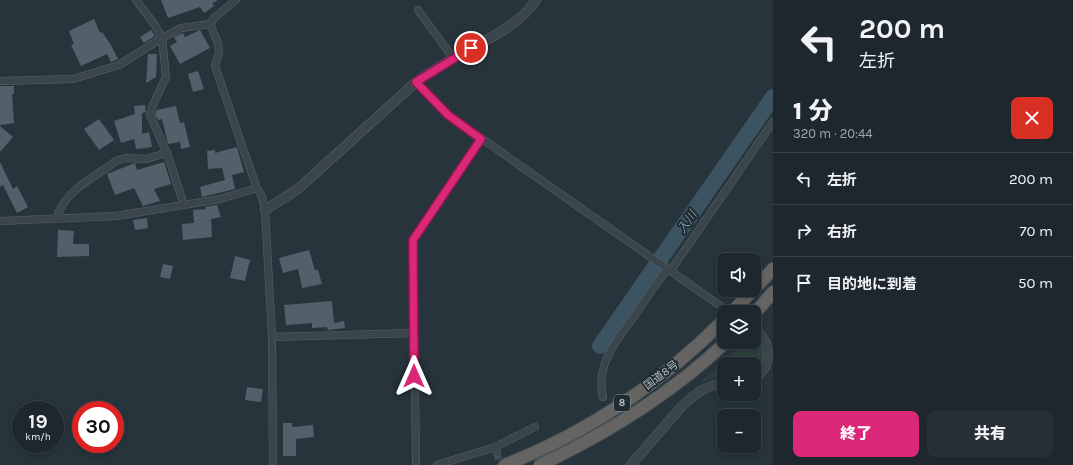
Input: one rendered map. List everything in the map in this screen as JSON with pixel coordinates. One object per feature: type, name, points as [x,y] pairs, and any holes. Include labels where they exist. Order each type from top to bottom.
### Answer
[{"type":"highway","points":[[738,305],[773,269]]},
{"type":"highway","points":[[761,306],[773,292]]},
{"type":"highway","name":"国道8号","points":[[505,465],[572,434],[628,400],[672,367],[717,326]]},
{"type":"highway","name":"国道8号","points":[[540,465],[608,430],[636,413],[685,377],[718,349]]},
{"type":"street","points":[[136,0],[155,25],[162,38],[166,77],[150,115],[167,153],[184,205]]},
{"type":"street","points":[[0,81],[83,77],[120,65],[162,38],[181,28],[210,24],[214,18],[236,0]]},
{"type":"street","points":[[265,210],[298,189],[416,82],[452,58],[510,27],[530,9],[536,0]]},
{"type":"street","points":[[418,10],[452,58]]},
{"type":"street","points":[[210,24],[218,43],[219,52],[215,66],[257,188],[262,196],[265,210],[272,337],[273,465]]},
{"type":"street","points":[[416,82],[448,115],[721,305]]},
{"type":"street","points":[[603,396],[601,387],[603,370],[608,353],[670,269],[773,122]]},
{"type":"street","points":[[416,465],[413,240],[481,139]]},
{"type":"street","points":[[57,217],[60,206],[67,196],[116,161],[125,158],[146,159],[167,153]]},
{"type":"street","points":[[0,221],[57,217],[116,216],[220,199],[257,188]]},
{"type":"street","points":[[272,337],[414,333]]},
{"type":"street","points":[[761,336],[769,345],[772,356],[768,367],[761,374]]},
{"type":"street","points":[[632,464],[682,406],[700,391],[717,384]]},
{"type":"street","points":[[436,465],[496,450],[535,427]]},
{"type":"green space","points":[[761,346],[764,351],[761,362],[761,357],[728,357],[736,349],[761,349]]},
{"type":"green space","points":[[717,367],[717,377],[699,383]]},
{"type":"building","points":[[161,0],[217,1],[212,3],[214,6],[204,13],[200,7],[168,18]]},
{"type":"building","points":[[94,19],[100,33],[102,32],[111,45],[118,59],[111,62],[107,54],[81,66],[71,45],[74,44],[69,31]]},
{"type":"building","points":[[151,30],[155,36],[144,43],[140,37]]},
{"type":"building","points":[[200,30],[210,48],[180,64],[170,46],[177,42],[174,37],[183,33],[185,37]]},
{"type":"building","points":[[148,54],[157,54],[156,77],[146,83]]},
{"type":"building","points":[[198,71],[204,89],[193,92],[188,74]]},
{"type":"building","points":[[0,86],[14,86],[14,94],[12,94],[14,123],[0,125]]},
{"type":"building","points":[[145,105],[146,112],[142,113],[142,134],[149,132],[152,147],[136,149],[134,139],[121,143],[114,121],[135,114],[134,106]]},
{"type":"building","points":[[176,106],[180,123],[184,122],[190,147],[181,149],[180,142],[168,144],[162,119],[158,120],[155,115],[157,110]]},
{"type":"building","points":[[99,119],[114,140],[99,150],[84,129]]},
{"type":"building","points":[[0,126],[13,137],[0,152]]},
{"type":"building","points":[[237,147],[244,172],[232,175],[235,189],[202,197],[200,187],[225,180],[222,168],[208,169],[207,151],[215,150],[215,153]]},
{"type":"building","points":[[0,162],[13,189],[17,186],[28,207],[17,213],[3,185],[0,187]]},
{"type":"building","points":[[164,162],[171,184],[154,189],[160,201],[143,206],[134,188],[115,195],[107,174],[135,163],[137,170]]},
{"type":"building","points":[[217,205],[221,217],[211,219],[212,237],[183,240],[182,224],[194,223],[193,210],[206,209],[205,207]]},
{"type":"building","points":[[147,218],[148,228],[135,230],[133,220]]},
{"type":"building","points":[[58,230],[74,231],[73,244],[89,244],[89,256],[57,257]]},
{"type":"building","points":[[309,250],[315,270],[318,270],[322,284],[302,288],[298,269],[283,273],[279,258]]},
{"type":"building","points":[[235,256],[250,260],[245,281],[230,278]]},
{"type":"building","points":[[163,264],[173,266],[170,279],[160,277]]},
{"type":"building","points":[[332,301],[334,323],[344,321],[345,328],[328,330],[327,327],[312,328],[312,323],[286,325],[284,305]]},
{"type":"building","points":[[247,387],[263,389],[261,402],[245,400]]},
{"type":"building","points":[[283,423],[292,423],[292,427],[313,425],[314,437],[296,439],[296,456],[283,456]]},
{"type":"waterway","name":"入川","points":[[600,346],[773,97]]},
{"type":"tunnel","points":[[497,453],[500,465]]},
{"type":"route","points":[[414,376],[413,240],[481,139],[448,115],[416,82],[436,68],[471,48]]}]
